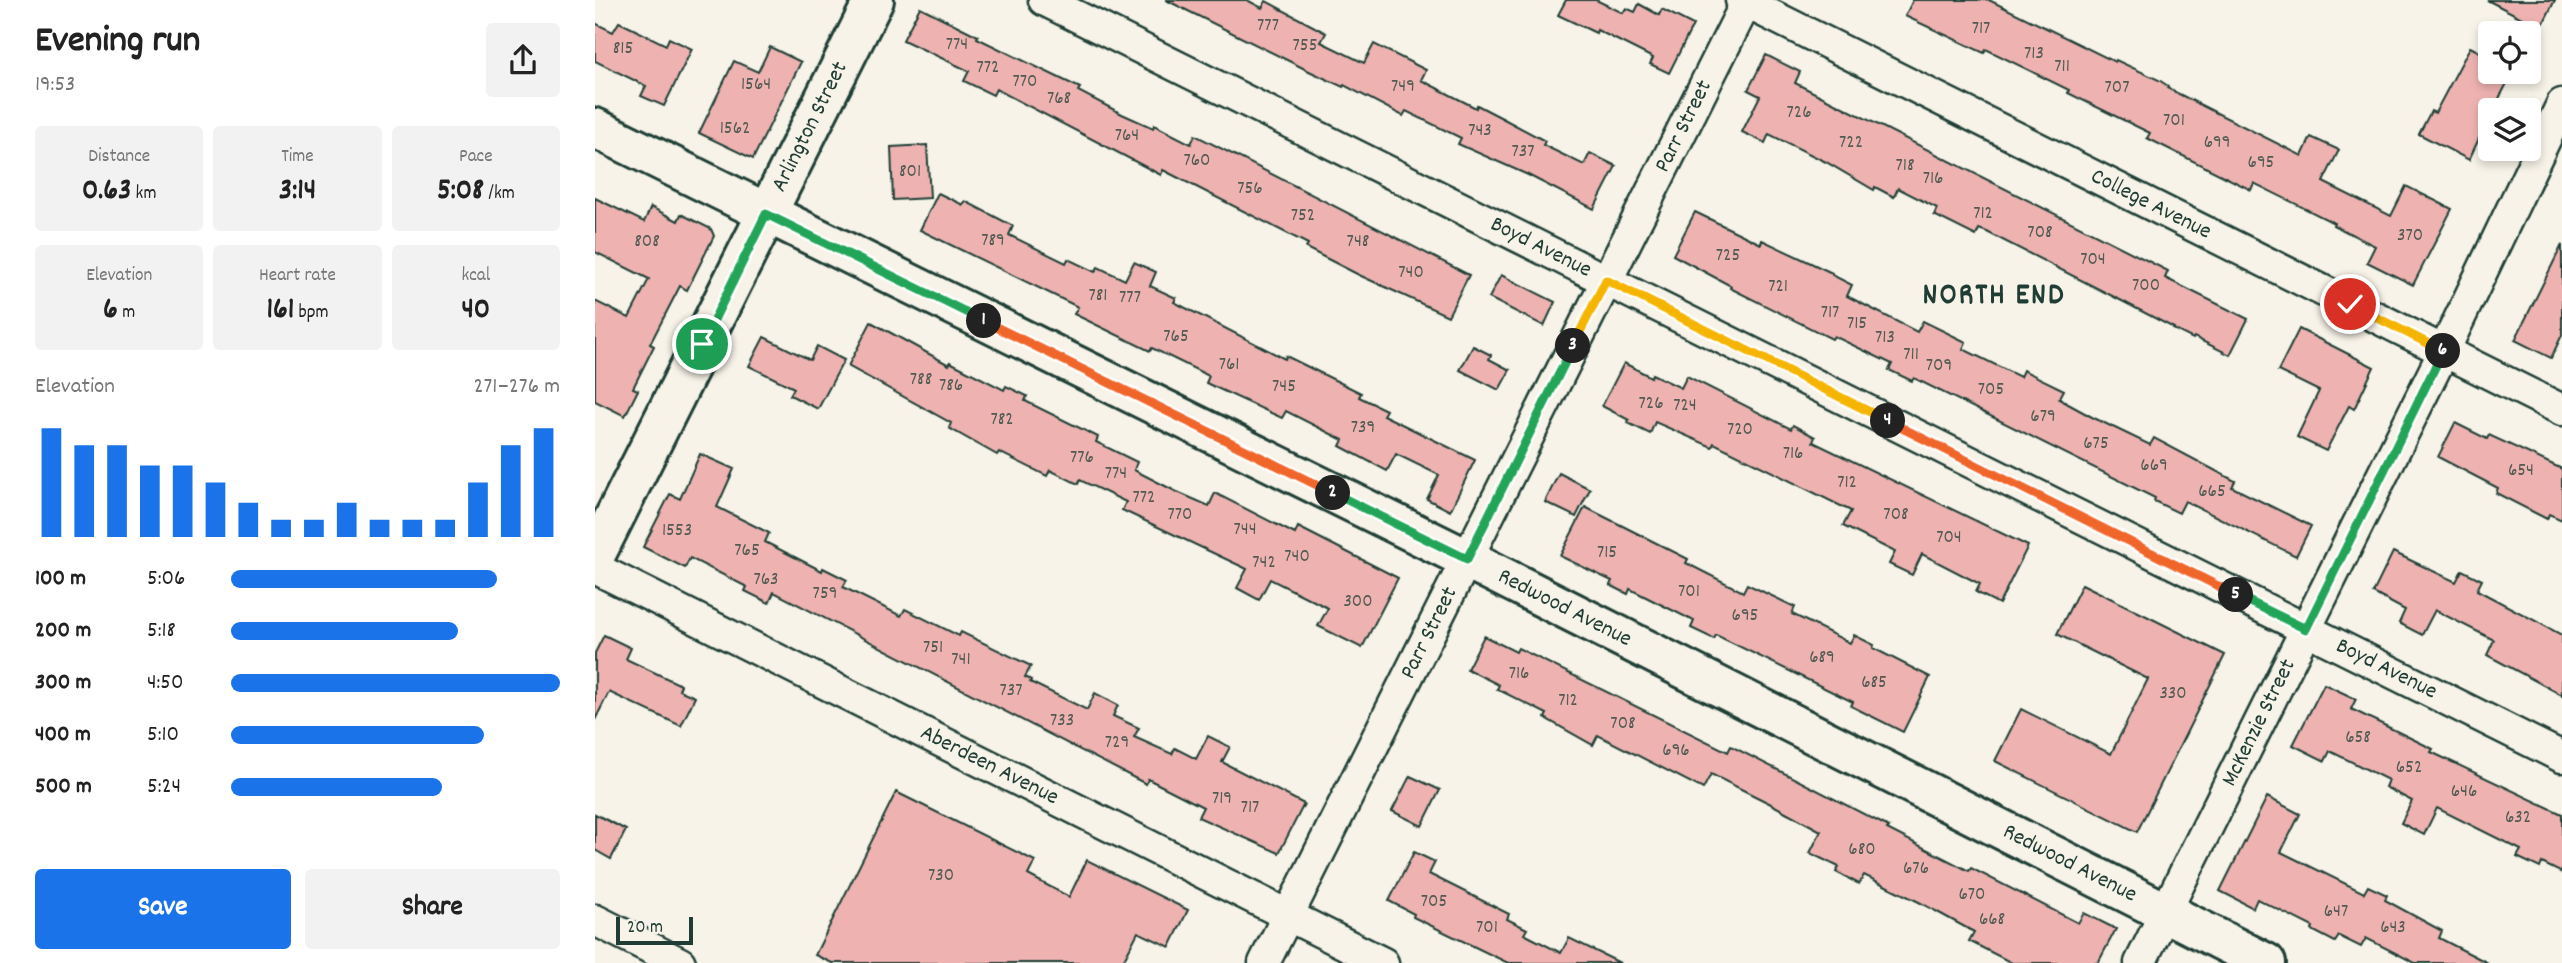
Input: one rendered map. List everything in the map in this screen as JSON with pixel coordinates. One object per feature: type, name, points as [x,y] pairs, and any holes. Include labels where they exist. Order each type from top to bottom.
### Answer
[{"type":"street","name":"Arlington Street","points":[[595,556],[874,0]]},
{"type":"street","name":"Boyd Avenue","points":[[1044,0],[2562,757]]},
{"type":"street","name":"Parr Street","points":[[1264,963],[1744,1]]},
{"type":"street","name":"College Avenue","points":[[1744,1],[2562,410]]},
{"type":"street","name":"McKenzie Street","points":[[2140,963],[2444,351],[2562,104]]},
{"type":"street","name":"Redwood Avenue","points":[[595,128],[1467,559],[2266,963]]},
{"type":"street","name":"Aberdeen Avenue","points":[[595,568],[1383,963]]},
{"type":"street","points":[[595,920],[680,963]]},
{"type":"building","points":[[1166,0],[1247,0],[1262,8],[1266,1],[1326,33],[1321,42],[1364,63],[1374,44],[1426,70],[1421,80],[1502,118],[1545,141],[1543,145],[1584,165],[1590,153],[1616,166],[1594,209],[1528,175],[1458,144],[1461,138],[1406,111],[1403,116]]},
{"type":"building","points":[[1566,0],[1596,0],[1623,13],[1626,8],[1635,12],[1639,4],[1659,15],[1662,9],[1693,25],[1669,73],[1650,64],[1653,58],[1597,30],[1596,33],[1558,15]]},
{"type":"building","points":[[1913,0],[1989,0],[2115,62],[2116,60],[2159,80],[2168,86],[2167,88],[2302,156],[2311,137],[2339,150],[2323,182],[2391,216],[2406,186],[2452,209],[2413,285],[2367,262],[2375,246],[2333,225],[2334,223],[2254,183],[2251,190],[2147,138],[2150,133],[2068,93],[2069,90],[1986,49],[1984,53],[1905,16]]},
{"type":"building","points":[[2487,0],[2555,0],[2541,28],[2541,21],[2528,21]]},
{"type":"building","points":[[920,7],[1080,88],[1078,91],[1122,114],[1153,128],[1154,125],[1191,144],[1195,135],[1469,275],[1448,316],[1306,248],[1308,244],[1163,170],[1161,175],[996,89],[993,95],[964,81],[969,71],[903,40]]},
{"type":"building","points":[[619,22],[666,45],[669,38],[692,49],[664,106],[641,96],[646,86],[595,61],[595,23],[613,32]]},
{"type":"building","points":[[770,47],[801,62],[753,159],[699,133],[734,61],[758,72]]},
{"type":"building","points":[[2470,47],[2478,51],[2478,84],[2507,84],[2499,98],[2478,98],[2478,141],[2469,160],[2419,134],[2431,111],[2435,113]]},
{"type":"building","points":[[1766,55],[1800,72],[1795,83],[2168,271],[2165,278],[2248,319],[2230,355],[2173,329],[1987,232],[1979,229],[1976,236],[1934,215],[1937,208],[1898,188],[1894,197],[1875,187],[1874,190],[1826,162],[1769,134],[1765,143],[1742,132],[1760,96],[1748,90]]},
{"type":"building","points":[[927,145],[930,198],[893,200],[891,147]]},
{"type":"building","points":[[938,193],[963,205],[965,201],[1013,226],[1009,235],[1066,263],[1068,259],[1095,272],[1098,267],[1125,280],[1134,262],[1156,272],[1150,286],[1176,298],[1174,302],[1285,359],[1286,356],[1361,393],[1359,397],[1386,410],[1383,415],[1475,460],[1450,511],[1427,499],[1439,475],[1396,454],[1387,471],[1340,446],[1343,440],[1286,411],[1282,418],[1206,383],[1209,376],[1074,314],[1078,307],[920,230]]},
{"type":"building","points":[[595,198],[644,222],[651,207],[678,221],[681,214],[711,229],[714,236],[687,290],[680,286],[650,344],[654,346],[633,388],[638,390],[625,416],[595,401],[595,301],[629,318],[649,279],[595,252]]},
{"type":"building","points":[[1695,212],[1761,244],[1762,240],[1832,273],[1852,285],[1847,296],[1917,332],[1923,321],[1966,342],[1963,349],[2020,377],[2023,370],[2064,390],[2059,399],[2092,417],[2150,445],[2154,438],[2235,481],[2232,487],[2311,526],[2296,556],[2185,501],[2179,513],[2154,501],[2155,498],[1914,378],[1912,381],[1889,370],[1892,364],[1834,336],[1832,339],[1730,288],[1731,286],[1673,255]]},
{"type":"building","points":[[2562,245],[2562,335],[2551,358],[2515,340]]},
{"type":"building","points":[[1501,275],[1555,302],[1544,326],[1489,298]]},
{"type":"building","points":[[871,322],[949,365],[950,362],[1004,390],[1006,386],[1027,396],[1025,401],[1098,437],[1096,442],[1137,462],[1134,470],[1175,491],[1209,506],[1215,493],[1295,534],[1298,527],[1398,578],[1362,648],[1318,626],[1328,608],[1270,579],[1259,600],[1237,588],[1247,569],[1122,510],[1126,502],[1080,480],[1078,484],[1050,470],[1047,476],[999,452],[997,455],[949,428],[951,423],[848,366]]},
{"type":"building","points":[[2299,329],[2374,367],[2354,409],[2349,406],[2326,451],[2297,437],[2319,391],[2278,371]]},
{"type":"building","points":[[764,337],[810,360],[817,346],[844,360],[818,409],[790,395],[794,388],[749,366]]},
{"type":"building","points":[[1473,346],[1491,355],[1489,359],[1510,370],[1499,390],[1460,370]]},
{"type":"building","points":[[1624,363],[1681,388],[1687,376],[1791,429],[1793,425],[1815,437],[1813,442],[2028,546],[1999,604],[1976,592],[1980,584],[1922,554],[1912,575],[1889,564],[1895,552],[1843,526],[1851,511],[1714,443],[1712,447],[1655,422],[1650,434],[1628,423],[1629,420],[1602,406]]},
{"type":"building","points":[[2455,423],[2487,439],[2489,435],[2562,469],[2562,520],[2549,514],[2547,519],[2496,493],[2498,488],[2438,457]]},
{"type":"building","points":[[700,454],[734,469],[717,507],[769,533],[765,542],[822,571],[823,568],[847,580],[843,587],[901,616],[905,609],[959,636],[961,632],[1031,666],[1025,677],[1031,680],[1030,682],[1087,710],[1095,693],[1118,705],[1113,716],[1139,728],[1134,737],[1172,754],[1175,748],[1196,759],[1208,736],[1230,747],[1222,762],[1304,804],[1279,853],[1198,817],[1203,807],[1148,779],[1146,784],[774,592],[769,603],[745,591],[747,587],[690,558],[685,568],[643,547],[670,494],[680,499]]},
{"type":"building","points":[[1559,473],[1590,489],[1576,517],[1545,502]]},
{"type":"building","points":[[1585,507],[1688,559],[1686,563],[1743,592],[1747,584],[1795,607],[1792,614],[1850,643],[1854,635],[1874,645],[1873,648],[1930,677],[1903,732],[1851,706],[1853,702],[1716,635],[1714,639],[1691,628],[1694,621],[1630,589],[1628,594],[1610,585],[1612,581],[1560,556]]},
{"type":"building","points":[[2393,552],[2456,582],[2462,570],[2482,580],[2477,590],[2562,635],[2562,695],[2487,655],[2494,640],[2435,610],[2422,635],[2399,623],[2405,610],[2373,593]]},
{"type":"building","points":[[2082,584],[2225,655],[2137,832],[1995,761],[2021,709],[2111,754],[2148,679],[2057,634]]},
{"type":"building","points":[[604,635],[631,648],[626,659],[681,685],[679,690],[695,697],[681,726],[609,692],[595,720],[595,653]]},
{"type":"building","points":[[1484,636],[1516,652],[1518,648],[1728,752],[1731,746],[1969,871],[1971,868],[2078,923],[2084,913],[2116,929],[2098,963],[2012,963],[1969,941],[1974,932],[1919,902],[1864,875],[1859,884],[1836,872],[1839,867],[1810,853],[1821,831],[1771,804],[1711,774],[1703,789],[1598,735],[1593,745],[1545,718],[1547,714],[1497,689],[1499,685],[1467,669]]},
{"type":"building","points":[[2324,684],[2356,699],[2351,709],[2433,749],[2431,752],[2562,814],[2562,873],[2542,863],[2540,868],[2517,857],[2521,850],[2437,808],[2424,835],[2401,823],[2412,801],[2385,787],[2388,780],[2330,751],[2325,761],[2293,745]]},
{"type":"building","points":[[1410,776],[1440,790],[1422,826],[1392,811]]},
{"type":"building","points":[[896,792],[1035,861],[1028,875],[1069,897],[1087,860],[1188,910],[1170,947],[1138,932],[1122,963],[832,963],[815,955]]},
{"type":"building","points":[[2267,797],[2300,814],[2281,852],[2364,893],[2368,886],[2387,895],[2385,900],[2442,931],[2439,938],[2488,963],[2415,963],[2366,938],[2361,947],[2339,936],[2335,942],[2312,930],[2313,927],[2257,899],[2253,908],[2220,891]]},
{"type":"building","points":[[595,814],[626,830],[611,859],[595,850]]},
{"type":"building","points":[[1414,852],[1435,862],[1429,874],[1509,914],[1507,919],[1527,929],[1524,934],[1561,953],[1569,938],[1620,963],[1508,963],[1413,917],[1414,914],[1389,901]]},
{"type":"district","name":"NORTH END","points":[[1994,297]]},
{"type":"route","points":[[702,344],[766,214],[1467,559],[1606,280],[2306,629],[2444,351],[2350,304]]}]
